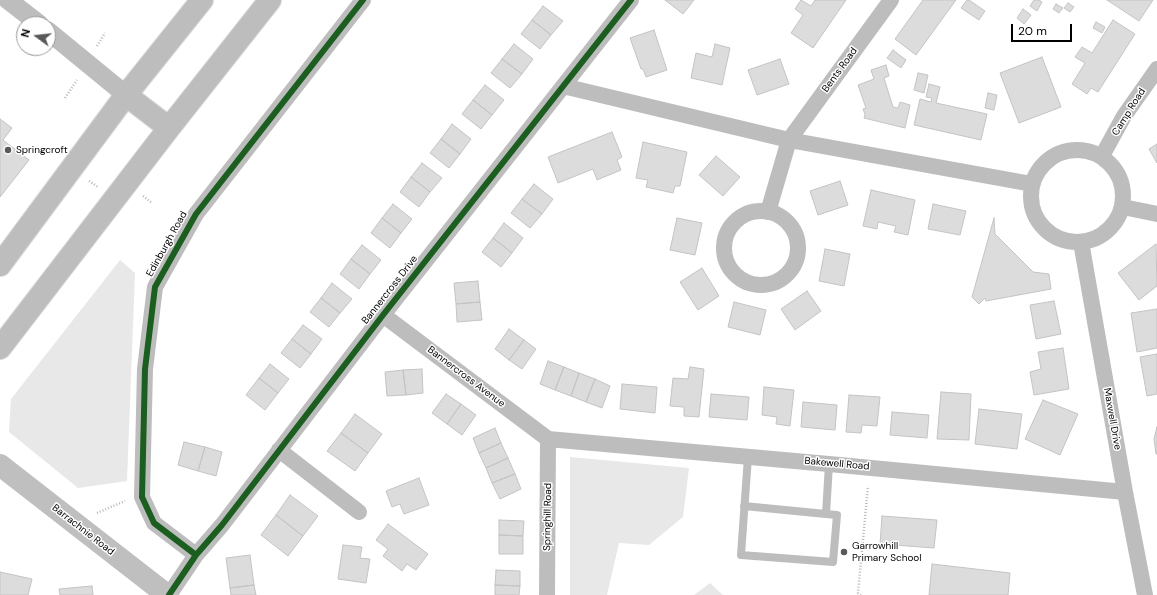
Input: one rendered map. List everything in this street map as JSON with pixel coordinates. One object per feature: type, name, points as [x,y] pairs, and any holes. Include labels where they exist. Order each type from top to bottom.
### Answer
[{"type":"main road","points":[[0,265],[126,95],[202,0]]},
{"type":"main road","points":[[0,348],[169,128],[270,0]]},
{"type":"main road","points":[[126,95],[169,128]]},
{"type":"main road","name":"Barrachnie Road","points":[[0,465],[168,595]]},
{"type":"street","points":[[8,0],[29,16]]},
{"type":"street","name":"Edinburgh Road","points":[[196,556],[154,523],[142,494],[145,369],[155,287],[196,214],[363,0]]},
{"type":"street","name":"Bannercross Drive","points":[[168,595],[196,556],[222,525],[384,315],[631,0]]},
{"type":"street","name":"Bents Road","points":[[768,212],[789,140],[891,0]]},
{"type":"street","points":[[56,38],[126,95]]},
{"type":"street","name":"Camp Road","points":[[1102,156],[1124,116],[1157,69]]},
{"type":"street","points":[[563,86],[789,140],[1032,184]]},
{"type":"street","points":[[1074,150],[1089,151],[1102,156],[1113,166],[1120,178],[1124,192],[1123,207],[1117,220],[1108,231],[1095,239],[1081,242],[1066,241],[1053,236],[1042,226],[1034,213],[1031,199],[1032,184],[1038,171],[1048,160],[1060,153],[1074,150]]},
{"type":"street","points":[[1123,207],[1157,214]]},
{"type":"street","points":[[756,212],[768,212],[779,216],[789,224],[795,234],[798,246],[797,258],[792,268],[784,278],[774,283],[762,285],[750,284],[739,278],[730,269],[725,258],[724,246],[727,233],[734,223],[744,216],[756,212]]},
{"type":"street","name":"Maxwell Drive","points":[[1081,242],[1125,492],[1145,595]]},
{"type":"street","name":"Bannercross Avenue","points":[[384,315],[548,439]]},
{"type":"street","name":"Bakewell Road","points":[[548,439],[869,467],[1125,492]]},
{"type":"street","name":"Springhill Road","points":[[547,595],[548,439]]},
{"type":"street","points":[[279,450],[359,512]]},
{"type":"lane","points":[[744,506],[837,515],[833,562],[741,555],[744,506],[748,457]]},
{"type":"lane","points":[[826,514],[829,464]]},
{"type":"path","points":[[861,595],[858,593],[869,467]]},
{"type":"path","points":[[74,523],[142,494]]},
{"type":"shaded area","points":[[120,260],[135,273],[127,481],[78,488],[9,432],[11,399]]},
{"type":"shaded area","points":[[570,457],[689,468],[683,517],[649,545],[619,543],[607,595],[570,595]]},
{"type":"shaded area","points":[[710,583],[723,595],[694,595]]},
{"type":"building","points":[[665,0],[694,0],[683,14]]},
{"type":"building","points":[[801,0],[811,6],[815,0],[846,0],[813,48],[791,33],[803,15],[795,9]]},
{"type":"building","points":[[923,0],[956,0],[916,55],[895,39]]},
{"type":"building","points":[[967,0],[985,11],[979,20],[961,8]]},
{"type":"building","points":[[1034,0],[1039,0],[1042,2],[1037,11],[1030,6]]},
{"type":"building","points":[[1107,0],[1153,0],[1139,21]]},
{"type":"building","points":[[1068,3],[1074,7],[1070,12],[1064,8]]},
{"type":"building","points":[[1056,4],[1063,8],[1059,13],[1053,9]]},
{"type":"building","points":[[543,6],[563,21],[551,35],[532,20]]},
{"type":"building","points":[[1023,9],[1031,15],[1024,24],[1017,18]]},
{"type":"building","points":[[532,20],[551,35],[540,49],[521,34]]},
{"type":"building","points":[[1113,20],[1135,34],[1098,92],[1091,88],[1087,94],[1072,84],[1085,63],[1075,57],[1082,47],[1092,53]]},
{"type":"building","points":[[1096,22],[1105,27],[1102,33],[1093,28]]},
{"type":"building","points":[[654,30],[667,70],[646,77],[643,69],[641,69],[630,38]]},
{"type":"building","points":[[514,44],[533,59],[522,74],[502,59]]},
{"type":"building","points":[[715,44],[730,48],[722,85],[691,78],[696,53],[712,57]]},
{"type":"building","points":[[893,50],[906,60],[901,68],[887,58]]},
{"type":"building","points":[[1042,57],[1061,107],[1019,123],[1000,73]]},
{"type":"building","points":[[502,59],[522,74],[510,88],[491,73]]},
{"type":"building","points":[[780,59],[789,84],[757,95],[748,70]]},
{"type":"building","points":[[886,65],[889,76],[884,78],[893,107],[898,108],[900,102],[910,105],[905,128],[864,118],[865,114],[863,109],[866,108],[858,85],[874,79],[871,70]]},
{"type":"building","points":[[918,73],[928,75],[924,93],[914,90]]},
{"type":"building","points":[[929,84],[940,87],[936,103],[987,114],[981,140],[914,125],[920,99],[931,102],[932,98],[926,97]]},
{"type":"building","points":[[485,85],[504,100],[492,115],[473,100]]},
{"type":"building","points":[[988,93],[997,95],[994,110],[985,108]]},
{"type":"building","points":[[473,100],[492,115],[481,129],[462,114]]},
{"type":"building","name":"Springcroft","points":[[0,119],[12,128],[3,140],[29,160],[0,197]]},
{"type":"building","points":[[452,124],[471,139],[460,154],[441,139]]},
{"type":"building","points":[[612,132],[622,157],[617,160],[621,170],[597,180],[593,169],[558,183],[548,157]]},
{"type":"building","points":[[441,139],[460,154],[449,168],[430,153]]},
{"type":"building","points":[[643,142],[687,152],[680,186],[675,186],[673,193],[646,187],[648,180],[636,178]]},
{"type":"building","points":[[1157,144],[1157,163],[1149,149]]},
{"type":"building","points":[[716,156],[740,177],[723,196],[699,175]]},
{"type":"building","points":[[422,163],[442,178],[430,192],[411,177]]},
{"type":"building","points":[[411,177],[430,192],[419,207],[400,192]]},
{"type":"building","points":[[840,181],[848,205],[818,215],[810,191]]},
{"type":"building","points":[[534,184],[553,199],[542,214],[522,199]]},
{"type":"building","points":[[871,190],[915,200],[908,235],[894,232],[896,226],[878,222],[877,229],[863,226]]},
{"type":"building","points":[[522,199],[542,214],[530,228],[511,213]]},
{"type":"building","points":[[393,204],[412,219],[401,233],[382,218]]},
{"type":"building","points":[[933,204],[966,211],[960,235],[928,229]]},
{"type":"building","points":[[382,218],[401,233],[390,248],[371,233]]},
{"type":"building","points":[[677,218],[702,223],[695,255],[670,250]]},
{"type":"building","points":[[994,218],[995,234],[1033,272],[1049,274],[1051,289],[986,301],[985,298],[979,304],[972,297]]},
{"type":"building","points":[[504,223],[523,238],[512,253],[493,238]]},
{"type":"building","points":[[493,238],[512,253],[501,267],[482,252]]},
{"type":"building","points":[[1156,244],[1157,286],[1139,300],[1118,273]]},
{"type":"building","points":[[362,245],[381,260],[370,274],[351,259]]},
{"type":"building","points":[[825,249],[850,254],[844,286],[819,281]]},
{"type":"building","points":[[351,259],[370,274],[359,289],[340,274]]},
{"type":"building","points":[[702,268],[719,296],[698,310],[680,282]]},
{"type":"building","points":[[478,281],[480,302],[456,304],[454,283]]},
{"type":"building","points":[[332,283],[352,299],[340,313],[321,298]]},
{"type":"building","points":[[807,291],[821,311],[795,330],[781,309]]},
{"type":"building","points":[[321,298],[340,313],[329,327],[310,312]]},
{"type":"building","points":[[1054,301],[1061,334],[1036,339],[1030,305]]},
{"type":"building","points":[[480,302],[482,320],[457,322],[456,304]]},
{"type":"building","points":[[734,302],[766,310],[760,335],[728,327]]},
{"type":"building","points":[[1157,309],[1157,348],[1137,352],[1131,313]]},
{"type":"building","points":[[303,325],[322,339],[311,354],[292,339]]},
{"type":"building","points":[[509,329],[524,340],[509,360],[495,349]]},
{"type":"building","points":[[292,339],[311,354],[300,368],[281,353]]},
{"type":"building","points":[[524,340],[536,349],[522,369],[509,360]]},
{"type":"building","points":[[1063,348],[1069,389],[1034,395],[1030,372],[1041,369],[1038,352]]},
{"type":"building","points":[[1157,354],[1157,394],[1147,396],[1140,357]]},
{"type":"building","points":[[548,361],[564,367],[555,390],[540,384]]},
{"type":"building","points":[[270,364],[289,379],[278,393],[259,378]]},
{"type":"building","points":[[564,367],[579,373],[571,396],[555,390]]},
{"type":"building","points":[[690,367],[704,369],[699,417],[684,416],[684,407],[670,406],[673,378],[688,379]]},
{"type":"building","points":[[422,369],[423,393],[406,395],[403,370]]},
{"type":"building","points":[[403,370],[406,395],[387,396],[385,372]]},
{"type":"building","points":[[579,373],[595,379],[586,402],[571,396]]},
{"type":"building","points":[[259,378],[278,393],[265,410],[246,395]]},
{"type":"building","points":[[595,379],[610,386],[602,408],[586,402]]},
{"type":"building","points":[[622,384],[657,387],[655,413],[620,409]]},
{"type":"building","points":[[764,387],[794,390],[790,426],[776,424],[777,417],[762,415]]},
{"type":"building","points":[[941,392],[971,394],[969,440],[937,439]]},
{"type":"building","points":[[446,394],[461,404],[447,424],[432,413]]},
{"type":"building","points":[[711,394],[749,397],[747,420],[709,417]]},
{"type":"building","points":[[849,395],[880,397],[877,426],[862,425],[861,433],[846,432]]},
{"type":"building","points":[[1043,400],[1078,414],[1060,455],[1025,439]]},
{"type":"building","points":[[803,402],[837,405],[835,430],[801,427]]},
{"type":"building","points":[[461,404],[476,415],[462,435],[447,424]]},
{"type":"building","points":[[979,409],[1022,414],[1017,449],[975,444]]},
{"type":"building","points":[[892,412],[929,415],[927,438],[890,435]]},
{"type":"building","points":[[355,414],[382,434],[368,453],[341,433]]},
{"type":"building","points":[[1157,427],[1157,454],[1156,454],[1154,439]]},
{"type":"building","points":[[495,428],[501,443],[479,453],[473,438]]},
{"type":"building","points":[[341,433],[368,453],[355,471],[327,451]]},
{"type":"building","points":[[184,442],[205,447],[198,471],[178,465]]},
{"type":"building","points":[[501,443],[508,458],[486,468],[479,453]]},
{"type":"building","points":[[205,447],[222,452],[216,476],[198,471]]},
{"type":"building","points":[[508,458],[515,474],[492,483],[486,468]]},
{"type":"building","points":[[515,474],[521,489],[500,499],[492,483]]},
{"type":"building","points":[[419,478],[429,505],[404,514],[400,504],[392,507],[386,491]]},
{"type":"building","points":[[290,495],[318,516],[303,536],[276,515]]},
{"type":"building","points":[[276,515],[303,536],[288,556],[261,535]]},
{"type":"building","points":[[882,516],[937,520],[934,548],[880,544]]},
{"type":"building","points":[[499,520],[524,521],[523,536],[499,535]]},
{"type":"building","points":[[388,524],[428,554],[416,570],[407,564],[402,571],[383,556],[388,549],[376,540]]},
{"type":"building","points":[[499,535],[523,536],[523,554],[499,554]]},
{"type":"building","points":[[343,545],[362,547],[360,558],[370,559],[366,583],[338,579]]},
{"type":"building","points":[[250,555],[254,585],[230,588],[226,558]]},
{"type":"building","name":"Garrowhill Primary School","points":[[932,564],[1010,573],[1008,595],[929,595]]},
{"type":"building","points":[[496,570],[520,571],[520,586],[495,585]]},
{"type":"building","points":[[0,572],[32,579],[28,595],[0,595]]},
{"type":"building","points":[[254,585],[256,595],[231,595],[230,588]]},
{"type":"building","points":[[495,585],[520,586],[519,595],[495,595]]},
{"type":"building","points":[[92,586],[93,595],[60,595],[59,589]]},
{"type":"cycle path","points":[[196,555],[154,523],[142,497],[145,369],[155,287],[196,214],[363,0]]},
{"type":"cycle path","points":[[169,595],[196,555],[222,525],[383,315],[631,0]]},
{"type":"place","name":"Springcroft","points":[[8,150]]},
{"type":"place","name":"Garrowhill Primary School","points":[[844,552]]}]
